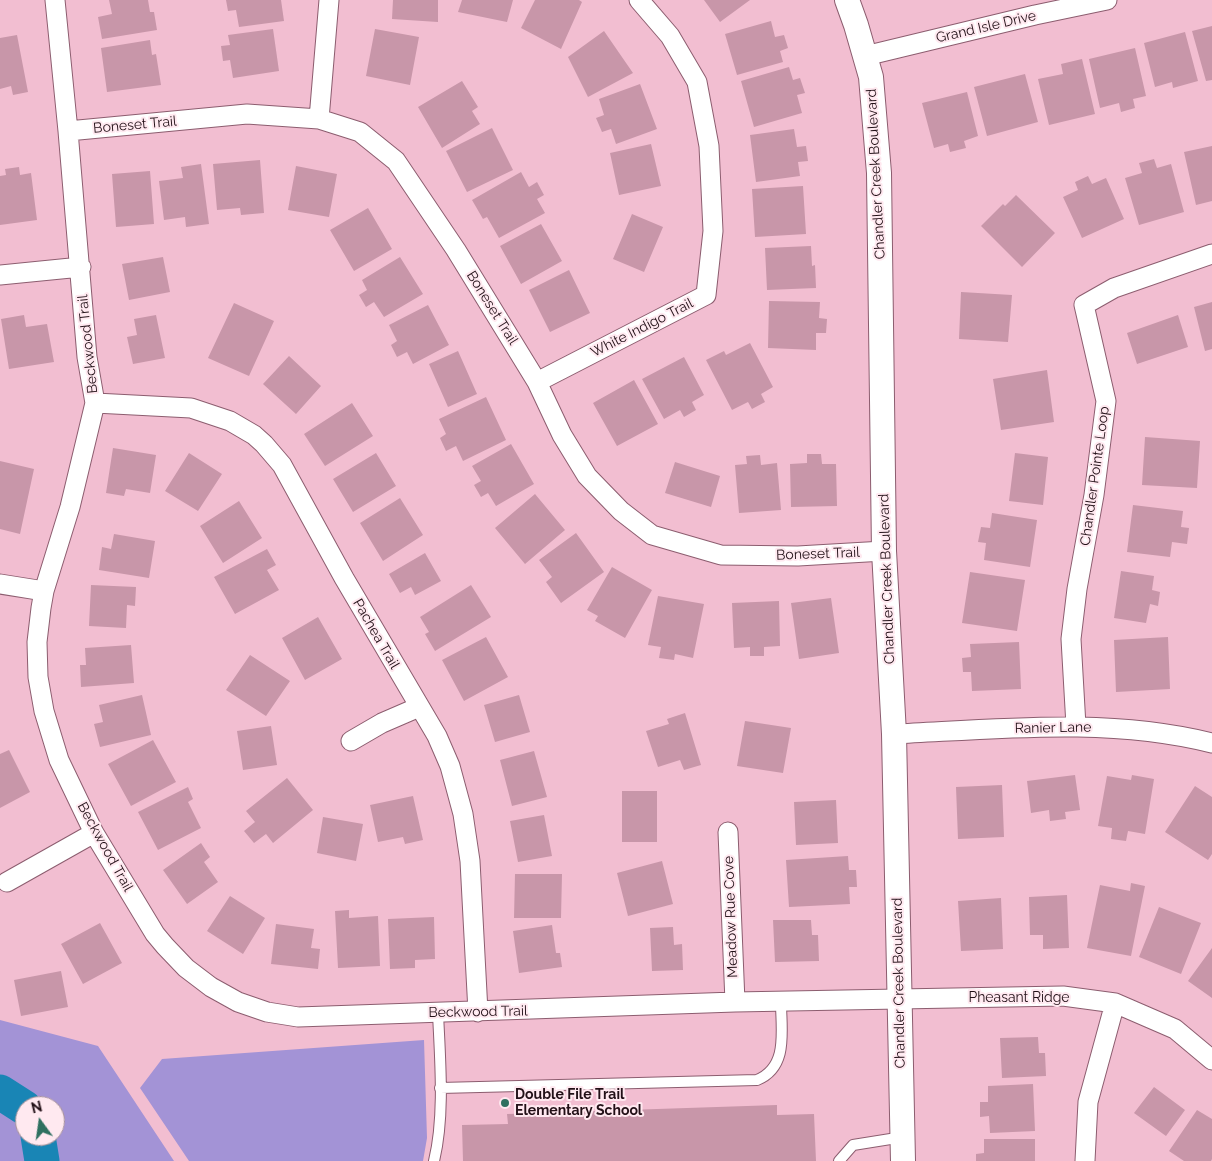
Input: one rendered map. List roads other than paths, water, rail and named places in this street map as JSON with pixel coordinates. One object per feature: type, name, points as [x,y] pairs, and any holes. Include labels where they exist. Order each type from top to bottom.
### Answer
[{"type":"street","name":"Beckwood Trail","points":[[55,0],[87,357],[95,402],[70,507],[44,591],[37,642],[38,677],[44,711],[59,760],[94,833],[155,934],[165,946],[186,968],[211,987],[238,1002],[267,1012],[298,1017],[735,1002],[898,1000]]},
{"type":"street","points":[[319,119],[329,0]]},
{"type":"street","name":"White Indigo Trail","points":[[537,382],[706,295],[713,221],[709,146],[697,82],[670,36],[639,0]]},
{"type":"street","name":"Chandler Creek Boulevard","points":[[847,0],[871,77],[878,172],[884,550],[894,734],[898,1000],[903,1161]]},
{"type":"street","name":"Grand Isle Drive","points":[[865,56],[1033,7],[1107,0]]},
{"type":"street","name":"Boneset Trail","points":[[68,131],[247,114],[319,119],[360,132],[396,161],[456,250],[537,382],[562,436],[587,476],[621,511],[652,535],[721,555],[798,556],[884,550]]},
{"type":"street","name":"Chandler Pointe Loop","points":[[1076,726],[1071,639],[1077,589],[1094,494],[1106,401],[1084,305],[1114,288],[1212,254]]},
{"type":"street","points":[[0,275],[80,267]]},
{"type":"street","name":"Pachea Trail","points":[[95,402],[191,408],[204,411],[230,421],[254,435],[282,465],[344,578],[437,736],[450,766],[463,814],[470,861],[478,1012]]},
{"type":"street","points":[[0,584],[44,591]]},
{"type":"street","points":[[351,741],[382,723],[419,707]]},
{"type":"street","name":"Ranier Lane","points":[[894,734],[1076,726],[1170,734],[1212,743]]},
{"type":"street","name":"Meadow Rue Cove","points":[[728,832],[735,1002]]},
{"type":"street","points":[[7,882],[94,833]]},
{"type":"street","name":"Pheasant Ridge","points":[[898,1000],[1062,996],[1115,1003],[1175,1029],[1212,1060]]},
{"type":"street","points":[[1086,1161],[1088,1102],[1115,1003]]},
{"type":"lane","points":[[440,1088],[757,1080],[770,1073],[779,1058],[781,1049],[781,1002]]},
{"type":"lane","points":[[434,1161],[440,1132],[438,1013]]},
{"type":"lane","points":[[839,1161],[853,1145],[903,1137]]},
{"type":"waterway","points":[[0,1092],[15,1102]]},
{"type":"waterway","points":[[40,1146],[42,1161]]},
{"type":"place","name":"Double File Trail Elementary School","points":[[505,1103]]}]
